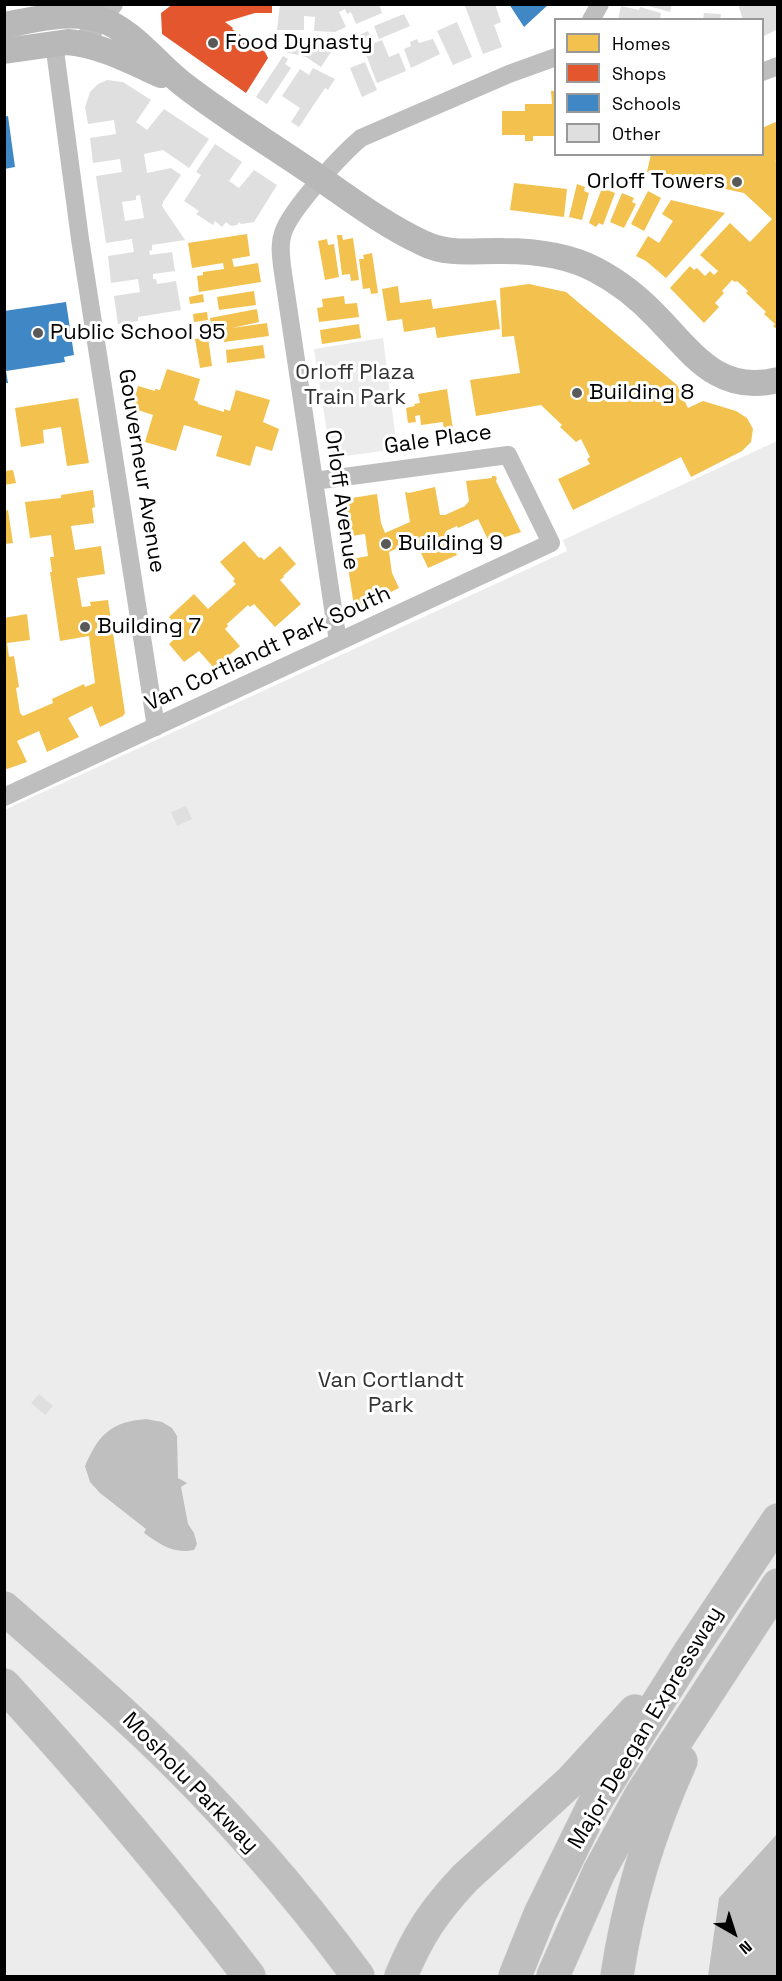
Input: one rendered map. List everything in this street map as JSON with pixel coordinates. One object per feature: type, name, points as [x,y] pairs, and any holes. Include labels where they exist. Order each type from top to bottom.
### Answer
[{"type":"highway","name":"Major Deegan Expressway","points":[[515,1977],[540,1914],[593,1806],[689,1653],[777,1520]]},
{"type":"highway","name":"Major Deegan Expressway","points":[[553,1977],[599,1872],[642,1793],[777,1585]]},
{"type":"highway","name":"Mosholu Parkway","points":[[4,1608],[145,1734],[195,1784],[267,1862],[358,1977]]},
{"type":"highway","points":[[401,1977],[426,1925],[449,1895],[572,1780],[689,1653]]},
{"type":"highway","points":[[616,1977],[629,1906],[647,1845],[671,1782],[720,1673]]},
{"type":"highway","points":[[4,1685],[78,1767],[154,1857],[249,1977]]},
{"type":"main road","points":[[4,25],[78,15],[107,8],[118,28],[133,38],[183,85],[394,227],[436,249],[460,252],[522,251],[557,256],[584,264],[635,296],[657,316],[689,353],[714,372],[740,382],[760,383],[777,380]]},
{"type":"main road","points":[[4,51],[54,43],[84,44],[183,85]]},
{"type":"street","points":[[592,18],[600,4]]},
{"type":"street","points":[[84,44],[107,8]]},
{"type":"street","name":"Gouverneur Avenue","points":[[54,43],[80,239],[156,727]]},
{"type":"street","name":"Orloff Avenue","points":[[338,642],[282,266],[281,245],[285,228],[322,179],[350,148],[368,134],[554,57]]},
{"type":"street","name":"Gale Place","points":[[314,482],[508,455],[551,543]]},
{"type":"street","name":"Van Cortlandt Park South","points":[[4,797],[551,543]]},
{"type":"green space","name":"Orloff Plaza Train Park","points":[[383,338],[397,449],[331,458],[314,349]]},
{"type":"green space","name":"Van Cortlandt Park","points":[[777,441],[777,1976],[5,1976],[4,810],[567,551],[563,540]]},
{"type":"shaded area","points":[[146,1419],[162,1422],[172,1428],[177,1436],[178,1478],[187,1483],[181,1487],[188,1524],[197,1544],[194,1550],[173,1550],[156,1541],[144,1533],[146,1529],[100,1493],[90,1482],[85,1466],[101,1438],[124,1423]]},
{"type":"shaded area","points":[[777,1834],[777,1976],[708,1976],[719,1898]]},
{"type":"building: Homes","points":[[551,91],[554,91],[554,136],[533,136],[533,141],[525,141],[525,135],[502,135],[502,111],[525,111],[525,104],[552,104]]},
{"type":"building: Homes","points":[[778,121],[778,160],[775,161],[778,163],[778,330],[764,314],[766,312],[746,293],[748,291],[737,281],[732,280],[715,303],[719,307],[704,323],[670,288],[690,266],[694,270],[697,268],[705,276],[710,271],[714,275],[718,271],[700,255],[730,223],[750,242],[772,219],[744,193],[647,172],[651,156],[764,156],[764,127]]},
{"type":"building: Homes","points":[[514,183],[567,189],[564,217],[510,210]]},
{"type":"building: Homes","points":[[577,184],[585,187],[584,191],[589,193],[582,220],[569,217]]},
{"type":"building: Homes","points":[[602,188],[615,193],[603,225],[599,223],[596,227],[589,223]]},
{"type":"building: Homes","points":[[648,191],[661,198],[644,231],[631,224]]},
{"type":"building: Homes","points":[[622,193],[634,198],[632,202],[636,204],[624,228],[610,222]]},
{"type":"building: Homes","points":[[671,200],[725,213],[666,278],[646,261],[636,256],[648,236],[659,243],[673,221],[662,214]]},
{"type":"building: Homes","points":[[247,234],[250,256],[232,259],[234,267],[258,263],[261,282],[199,292],[197,276],[203,275],[203,272],[224,269],[223,263],[192,268],[188,243]]},
{"type":"building: Homes","points":[[337,235],[342,235],[343,240],[353,238],[359,280],[351,281],[350,274],[342,275]]},
{"type":"building: Homes","points":[[327,239],[328,245],[334,244],[339,277],[325,280],[318,241]]},
{"type":"building: Homes","points":[[372,253],[378,293],[371,294],[370,288],[363,289],[359,259],[364,259],[363,255]]},
{"type":"building: Homes","name":"Building 8","points":[[529,284],[566,292],[677,385],[688,408],[703,401],[736,411],[747,418],[753,429],[751,442],[742,451],[691,477],[681,457],[573,510],[558,479],[590,464],[587,459],[590,457],[581,439],[576,442],[541,405],[476,416],[470,380],[520,373],[514,336],[502,337],[500,288]]},
{"type":"building: Homes","points":[[398,286],[400,303],[431,299],[433,309],[496,300],[500,329],[437,338],[435,327],[404,332],[402,319],[387,321],[382,289]]},
{"type":"building: Homes","points":[[254,291],[256,305],[219,310],[217,297]]},
{"type":"building: Homes","points":[[203,294],[204,302],[190,304],[189,297]]},
{"type":"building: Homes","points":[[344,296],[345,304],[357,303],[359,317],[319,322],[317,308],[323,307],[322,299]]},
{"type":"building: Homes","points":[[257,309],[259,322],[232,328],[267,323],[269,336],[224,342],[222,328],[217,329],[215,324],[211,324],[210,318]]},
{"type":"building: Homes","points":[[207,312],[208,320],[194,322],[193,314]]},
{"type":"building: Homes","points":[[359,324],[361,338],[322,344],[320,330]]},
{"type":"building: Homes","points":[[208,337],[212,366],[200,368],[195,339]]},
{"type":"building: Homes","points":[[263,345],[265,358],[227,363],[226,350]]},
{"type":"building: Homes","points":[[167,369],[200,379],[194,400],[198,404],[224,412],[224,409],[230,411],[236,390],[270,400],[263,422],[279,429],[272,451],[256,446],[250,466],[216,456],[222,436],[184,425],[176,451],[145,442],[153,415],[132,408],[138,386],[155,391],[155,389],[160,390]]},
{"type":"building: Homes","points":[[447,389],[454,436],[445,437],[443,422],[421,425],[420,415],[415,416],[416,422],[408,423],[406,408],[420,403],[418,394]]},
{"type":"building: Homes","points":[[78,398],[89,463],[67,466],[61,427],[43,430],[44,443],[21,447],[15,408]]},
{"type":"building: Homes","points":[[13,470],[16,483],[4,485],[4,471]]},
{"type":"building: Homes","name":"Building 9","points":[[492,476],[497,478],[496,481],[521,532],[499,539],[500,541],[491,546],[478,519],[458,528],[457,526],[446,531],[457,555],[428,568],[415,540],[389,552],[392,573],[399,588],[377,599],[376,597],[358,608],[354,606],[347,560],[368,556],[365,534],[344,537],[339,500],[377,494],[381,523],[385,533],[410,522],[405,492],[435,487],[440,515],[445,515],[465,506],[469,501],[466,481],[492,478]]},
{"type":"building: Homes","name":"Building 7","points":[[93,490],[94,523],[71,526],[75,550],[101,546],[105,574],[77,578],[82,607],[91,606],[90,602],[108,600],[125,713],[100,727],[92,706],[68,718],[79,737],[47,752],[39,731],[17,741],[27,762],[4,770],[4,618],[27,614],[30,640],[7,643],[9,657],[14,656],[19,687],[16,688],[20,713],[23,716],[53,703],[52,699],[84,684],[85,687],[95,683],[89,636],[60,641],[50,572],[52,572],[50,557],[54,557],[51,535],[30,538],[25,502],[61,498],[61,495]]},
{"type":"building: Homes","points":[[8,510],[13,543],[4,544],[4,511]]},
{"type":"building: Homes","points":[[244,541],[259,558],[264,560],[280,546],[296,564],[280,580],[301,604],[275,627],[254,604],[250,607],[248,605],[227,624],[225,629],[240,646],[214,668],[199,651],[184,662],[169,644],[182,632],[169,617],[194,594],[208,609],[236,584],[233,581],[235,579],[220,562]]},
{"type":"building: Shops","name":"Food Dynasty","points":[[173,4],[272,4],[272,13],[255,13],[225,22],[265,52],[268,58],[246,93],[162,34],[161,13]]},
{"type":"building: Schools","points":[[509,4],[549,4],[524,27]]},
{"type":"building: Schools","points":[[8,116],[15,167],[4,169],[4,117]]},
{"type":"building: Schools","name":"Public School 95","points":[[66,302],[74,355],[64,357],[65,362],[6,371],[8,383],[4,383],[4,311]]},
{"type":"building: Other","points":[[280,4],[379,4],[382,13],[356,24],[351,12],[347,14],[345,9],[339,12],[346,27],[335,32],[314,31],[315,17],[304,16],[304,30],[277,30]]},
{"type":"building: Other","points":[[495,4],[501,22],[494,25],[502,47],[483,54],[465,6]]},
{"type":"building: Other","points":[[641,4],[672,4],[670,12]]},
{"type":"building: Other","points":[[738,4],[778,4],[778,29],[764,36],[764,18],[742,18]]},
{"type":"building: Other","points":[[621,6],[639,10],[640,7],[661,13],[660,18],[618,18]]},
{"type":"building: Other","points":[[704,13],[721,14],[720,18],[703,18]]},
{"type":"building: Other","points":[[404,14],[410,26],[379,39],[374,26]]},
{"type":"building: Other","points":[[457,22],[472,57],[453,65],[437,31]]},
{"type":"building: Other","points":[[368,31],[372,41],[361,46],[357,36]]},
{"type":"building: Other","points":[[417,39],[419,43],[433,39],[440,54],[411,68],[404,49],[411,46],[410,42]]},
{"type":"building: Other","points":[[294,40],[316,41],[331,52],[321,67],[306,57],[286,52]]},
{"type":"building: Other","points":[[382,40],[389,57],[399,53],[406,71],[377,83],[363,47]]},
{"type":"building: Other","points":[[283,56],[288,59],[285,64],[291,68],[267,104],[256,97]]},
{"type":"building: Other","points":[[365,62],[377,90],[362,97],[350,68]]},
{"type":"building: Other","points":[[313,68],[335,79],[328,90],[325,88],[299,127],[291,122],[300,108],[282,96],[300,69],[309,75]]},
{"type":"building: Other","points":[[107,80],[123,82],[151,100],[136,122],[147,130],[164,109],[209,139],[189,168],[163,150],[144,154],[147,173],[171,168],[181,175],[162,206],[185,240],[152,245],[152,250],[149,251],[150,255],[172,252],[175,271],[153,274],[153,279],[156,279],[157,284],[176,281],[181,310],[138,317],[138,321],[118,324],[114,296],[140,292],[138,279],[111,283],[108,256],[134,252],[132,239],[106,243],[96,176],[122,172],[120,159],[93,163],[90,138],[116,134],[114,120],[88,124],[85,107],[90,92],[98,84]],"holes":[[[140,195],[144,218],[125,221],[122,202],[136,200],[136,196]]]},
{"type":"building: Other","points":[[215,144],[242,162],[229,181],[239,188],[254,170],[277,185],[254,222],[241,224],[239,222],[231,226],[226,222],[222,227],[215,221],[213,225],[196,214],[199,211],[184,201],[201,175],[196,172]]},
{"type":"building: Other","points":[[186,806],[192,819],[177,826],[171,812]]},
{"type":"building: Other","points":[[39,1394],[53,1406],[45,1415],[31,1403]]},
{"type":"place","name":"Food Dynasty","points":[[213,43]]},
{"type":"place","name":"Orloff Towers","points":[[737,182]]},
{"type":"place","name":"Public School 95","points":[[38,333]]},
{"type":"place","name":"Building 8","points":[[577,393]]},
{"type":"place","name":"Building 9","points":[[386,544]]},
{"type":"place","name":"Building 7","points":[[85,627]]}]
